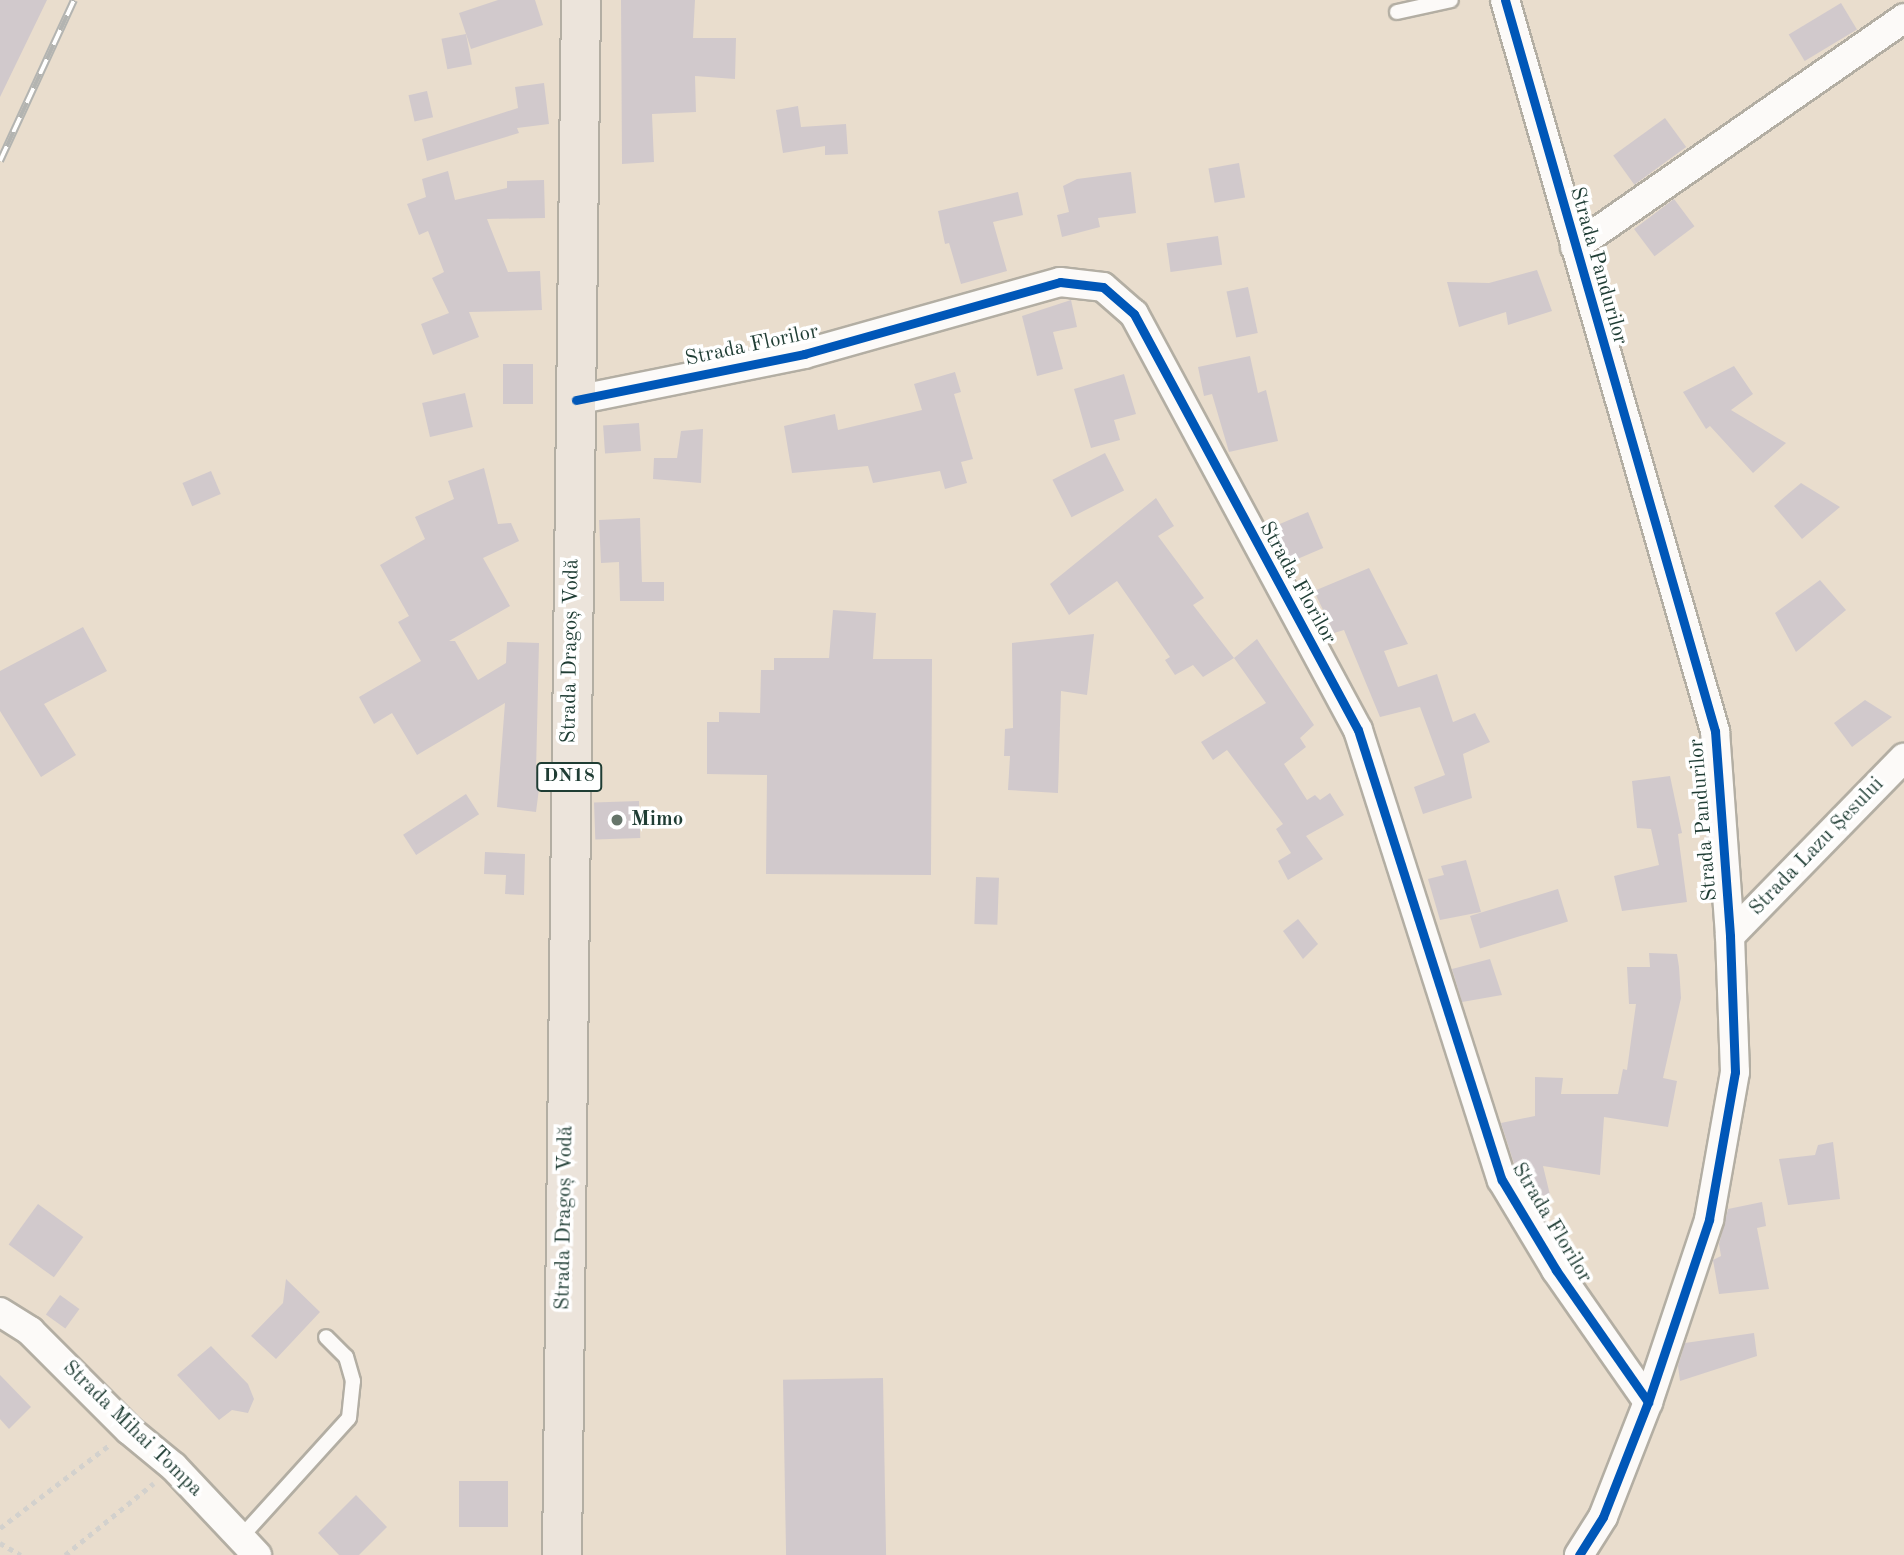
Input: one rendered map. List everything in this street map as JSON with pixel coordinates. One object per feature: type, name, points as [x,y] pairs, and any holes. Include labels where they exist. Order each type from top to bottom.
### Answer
[{"type":"main road","name":"Strada Dragoș Vodă","points":[[562,1555],[581,0]]},
{"type":"street","name":"Strada Pandurilor","points":[[1505,0],[1715,731],[1730,936],[1735,1072],[1709,1220],[1648,1402],[1603,1517],[1578,1555]]},
{"type":"street","points":[[1575,247],[1904,18]]},
{"type":"street","name":"Strada Florilor","points":[[576,400],[804,354],[1060,282],[1103,286],[1135,314],[1358,730],[1502,1180],[1556,1270],[1648,1402]]},
{"type":"street","name":"Strada Lazu Șesului","points":[[1730,936],[1904,758]]},
{"type":"street","name":"Strada Mihai Tompa","points":[[0,1312],[30,1331],[129,1430],[174,1467],[250,1546]]},
{"type":"lane","points":[[1397,12],[1451,0]]},
{"type":"lane","points":[[250,1546],[349,1418],[353,1381],[346,1357],[326,1338]]},
{"type":"path","points":[[0,1528],[129,1430]]},
{"type":"path","points":[[65,1555],[174,1467]]},
{"type":"path","points":[[0,1543],[21,1555]]},
{"type":"building","points":[[0,0],[47,0],[0,97]]},
{"type":"building","points":[[498,0],[535,0],[543,25],[471,49],[459,13]]},
{"type":"building","points":[[621,0],[695,0],[693,38],[736,38],[735,79],[695,76],[696,112],[652,114],[654,162],[622,164]]},
{"type":"building","points":[[1841,3],[1857,30],[1805,61],[1789,34]]},
{"type":"building","points":[[466,34],[472,64],[447,69],[441,39]]},
{"type":"building","points":[[544,83],[549,124],[517,128],[519,133],[427,161],[422,139],[518,108],[515,87]]},
{"type":"building","points":[[427,91],[433,117],[415,122],[408,95]]},
{"type":"building","points":[[798,106],[801,127],[846,124],[848,154],[825,155],[825,146],[783,153],[776,110]]},
{"type":"building","points":[[1665,118],[1686,147],[1634,185],[1613,156]]},
{"type":"building","points":[[1239,163],[1245,197],[1215,203],[1208,168]]},
{"type":"building","points":[[448,171],[455,200],[507,188],[507,181],[544,180],[545,218],[487,219],[508,272],[540,271],[542,310],[469,312],[479,337],[433,355],[421,324],[449,313],[432,278],[444,272],[428,231],[419,235],[407,204],[426,197],[422,179]]},
{"type":"building","points":[[1131,172],[1136,213],[1098,218],[1100,227],[1062,237],[1057,215],[1069,212],[1063,186],[1077,179]]},
{"type":"building","points":[[1018,192],[1023,215],[993,222],[1007,271],[961,284],[949,243],[945,244],[938,211]]},
{"type":"building","points":[[1674,199],[1694,226],[1655,256],[1634,229]]},
{"type":"building","points":[[1218,236],[1222,265],[1171,272],[1167,243]]},
{"type":"building","points":[[1537,270],[1552,311],[1508,325],[1506,312],[1459,327],[1447,282],[1489,283]]},
{"type":"building","points":[[1248,287],[1258,333],[1236,338],[1226,292]]},
{"type":"building","points":[[1071,300],[1077,327],[1053,332],[1063,369],[1037,376],[1022,316]]},
{"type":"building","points":[[1250,356],[1258,393],[1266,390],[1278,441],[1229,452],[1212,394],[1204,396],[1198,367]]},
{"type":"building","points":[[503,364],[533,364],[533,404],[503,404]]},
{"type":"building","points":[[1734,366],[1753,394],[1731,410],[1786,443],[1753,473],[1710,426],[1706,429],[1683,392]]},
{"type":"building","points":[[955,372],[961,392],[954,394],[973,459],[961,462],[967,483],[945,489],[940,471],[873,483],[868,466],[792,473],[784,426],[835,414],[838,430],[922,410],[914,384]]},
{"type":"building","points":[[1124,374],[1136,414],[1114,420],[1120,440],[1091,448],[1074,389]]},
{"type":"building","points":[[465,393],[473,427],[430,437],[422,403]]},
{"type":"building","points":[[639,423],[641,451],[605,453],[603,426]]},
{"type":"building","points":[[703,429],[701,483],[653,479],[654,458],[677,458],[681,431]]},
{"type":"building","points":[[1105,453],[1124,490],[1071,517],[1052,480]]},
{"type":"building","points":[[484,468],[498,524],[511,523],[519,541],[483,558],[510,606],[449,641],[455,641],[478,680],[506,663],[507,642],[539,643],[536,772],[541,773],[536,812],[497,807],[505,703],[417,755],[392,713],[374,724],[359,697],[421,661],[398,622],[409,616],[380,565],[425,539],[415,517],[454,499],[448,481]]},
{"type":"building","points":[[211,471],[221,494],[192,506],[182,483]]},
{"type":"building","points":[[1801,483],[1840,507],[1802,539],[1774,506]]},
{"type":"building","points":[[1156,498],[1174,526],[1158,536],[1204,598],[1193,605],[1234,658],[1203,677],[1193,665],[1175,675],[1165,660],[1170,657],[1117,581],[1069,615],[1050,584]]},
{"type":"building","points":[[1308,512],[1323,548],[1287,563],[1272,527]]},
{"type":"building","points":[[640,518],[642,582],[664,582],[664,601],[620,601],[619,562],[601,563],[599,520]]},
{"type":"building","points":[[1369,568],[1408,644],[1384,651],[1398,687],[1437,674],[1453,722],[1475,713],[1490,742],[1463,754],[1472,798],[1423,814],[1414,787],[1445,775],[1420,707],[1380,717],[1344,630],[1334,633],[1314,591]]},
{"type":"building","points":[[1820,580],[1846,610],[1796,652],[1775,613]]},
{"type":"building","points":[[833,610],[876,613],[873,659],[932,659],[931,875],[766,874],[767,775],[707,774],[707,722],[719,722],[719,712],[760,713],[761,670],[774,670],[774,658],[829,658]]},
{"type":"building","points":[[83,627],[107,671],[44,704],[76,755],[41,777],[0,711],[0,671]]},
{"type":"building","points":[[1094,634],[1087,695],[1061,691],[1058,793],[1008,790],[1010,756],[1004,756],[1005,729],[1013,728],[1012,643]]},
{"type":"building","points":[[1257,639],[1314,725],[1300,738],[1306,747],[1284,764],[1307,800],[1315,795],[1320,800],[1330,793],[1344,815],[1306,836],[1323,859],[1288,880],[1278,861],[1291,853],[1276,829],[1283,824],[1227,750],[1213,760],[1201,742],[1266,703],[1234,658]]},
{"type":"building","points":[[1865,700],[1892,717],[1852,747],[1834,723]]},
{"type":"building","points":[[1670,776],[1682,833],[1678,834],[1687,902],[1622,911],[1614,876],[1659,865],[1651,829],[1637,828],[1632,781]]},
{"type":"building","points":[[466,794],[479,814],[416,855],[403,835]]},
{"type":"building","name":"Mimo","points":[[639,801],[640,838],[595,840],[594,803]]},
{"type":"building","points":[[485,852],[525,854],[524,895],[505,894],[506,875],[484,874]]},
{"type":"building","points":[[1466,860],[1481,912],[1440,920],[1428,879],[1444,875],[1441,866]]},
{"type":"building","points":[[976,877],[999,878],[997,925],[974,924]]},
{"type":"building","points":[[1558,889],[1568,922],[1480,948],[1470,916]]},
{"type":"building","points":[[1298,919],[1318,944],[1303,959],[1283,931]]},
{"type":"building","points":[[1649,953],[1677,954],[1679,967],[1681,998],[1663,1078],[1677,1081],[1668,1127],[1604,1117],[1600,1175],[1543,1166],[1550,1195],[1532,1197],[1517,1173],[1501,1123],[1535,1116],[1535,1077],[1563,1078],[1561,1094],[1618,1094],[1623,1069],[1627,1070],[1636,1004],[1629,1004],[1627,967],[1650,967]]},
{"type":"building","points":[[1490,959],[1502,995],[1462,1002],[1452,969]]},
{"type":"building","points":[[1833,1142],[1840,1199],[1788,1205],[1779,1159],[1815,1155],[1818,1145]]},
{"type":"building","points":[[1762,1202],[1766,1226],[1757,1228],[1769,1289],[1719,1294],[1713,1260],[1721,1256],[1719,1244],[1728,1209]]},
{"type":"building","points":[[38,1204],[83,1237],[54,1277],[9,1244]]},
{"type":"building","points":[[286,1279],[320,1312],[276,1359],[251,1336],[283,1303]]},
{"type":"building","points":[[60,1295],[79,1309],[65,1329],[46,1314]]},
{"type":"building","points":[[1754,1333],[1757,1356],[1680,1381],[1678,1366],[1685,1343]]},
{"type":"building","points":[[211,1346],[248,1384],[254,1399],[248,1413],[232,1410],[219,1420],[177,1375]]},
{"type":"building","points":[[0,1375],[31,1407],[9,1429],[0,1419]]},
{"type":"building","points":[[883,1378],[886,1555],[786,1555],[783,1380]]},
{"type":"building","points":[[459,1481],[508,1481],[508,1527],[459,1527]]},
{"type":"building","points":[[356,1495],[387,1527],[359,1555],[339,1555],[318,1533]]},
{"type":"railway","points":[[0,161],[74,0]]},
{"type":"cycle path","points":[[1505,0],[1715,731],[1730,936],[1735,1072],[1709,1220],[1648,1402],[1603,1517],[1579,1555]]},
{"type":"cycle path","points":[[576,400],[804,354],[1060,282],[1103,287],[1134,314],[1358,730],[1502,1180],[1556,1270],[1648,1402]]},
{"type":"place","name":"Mimo","points":[[617,820]]}]
